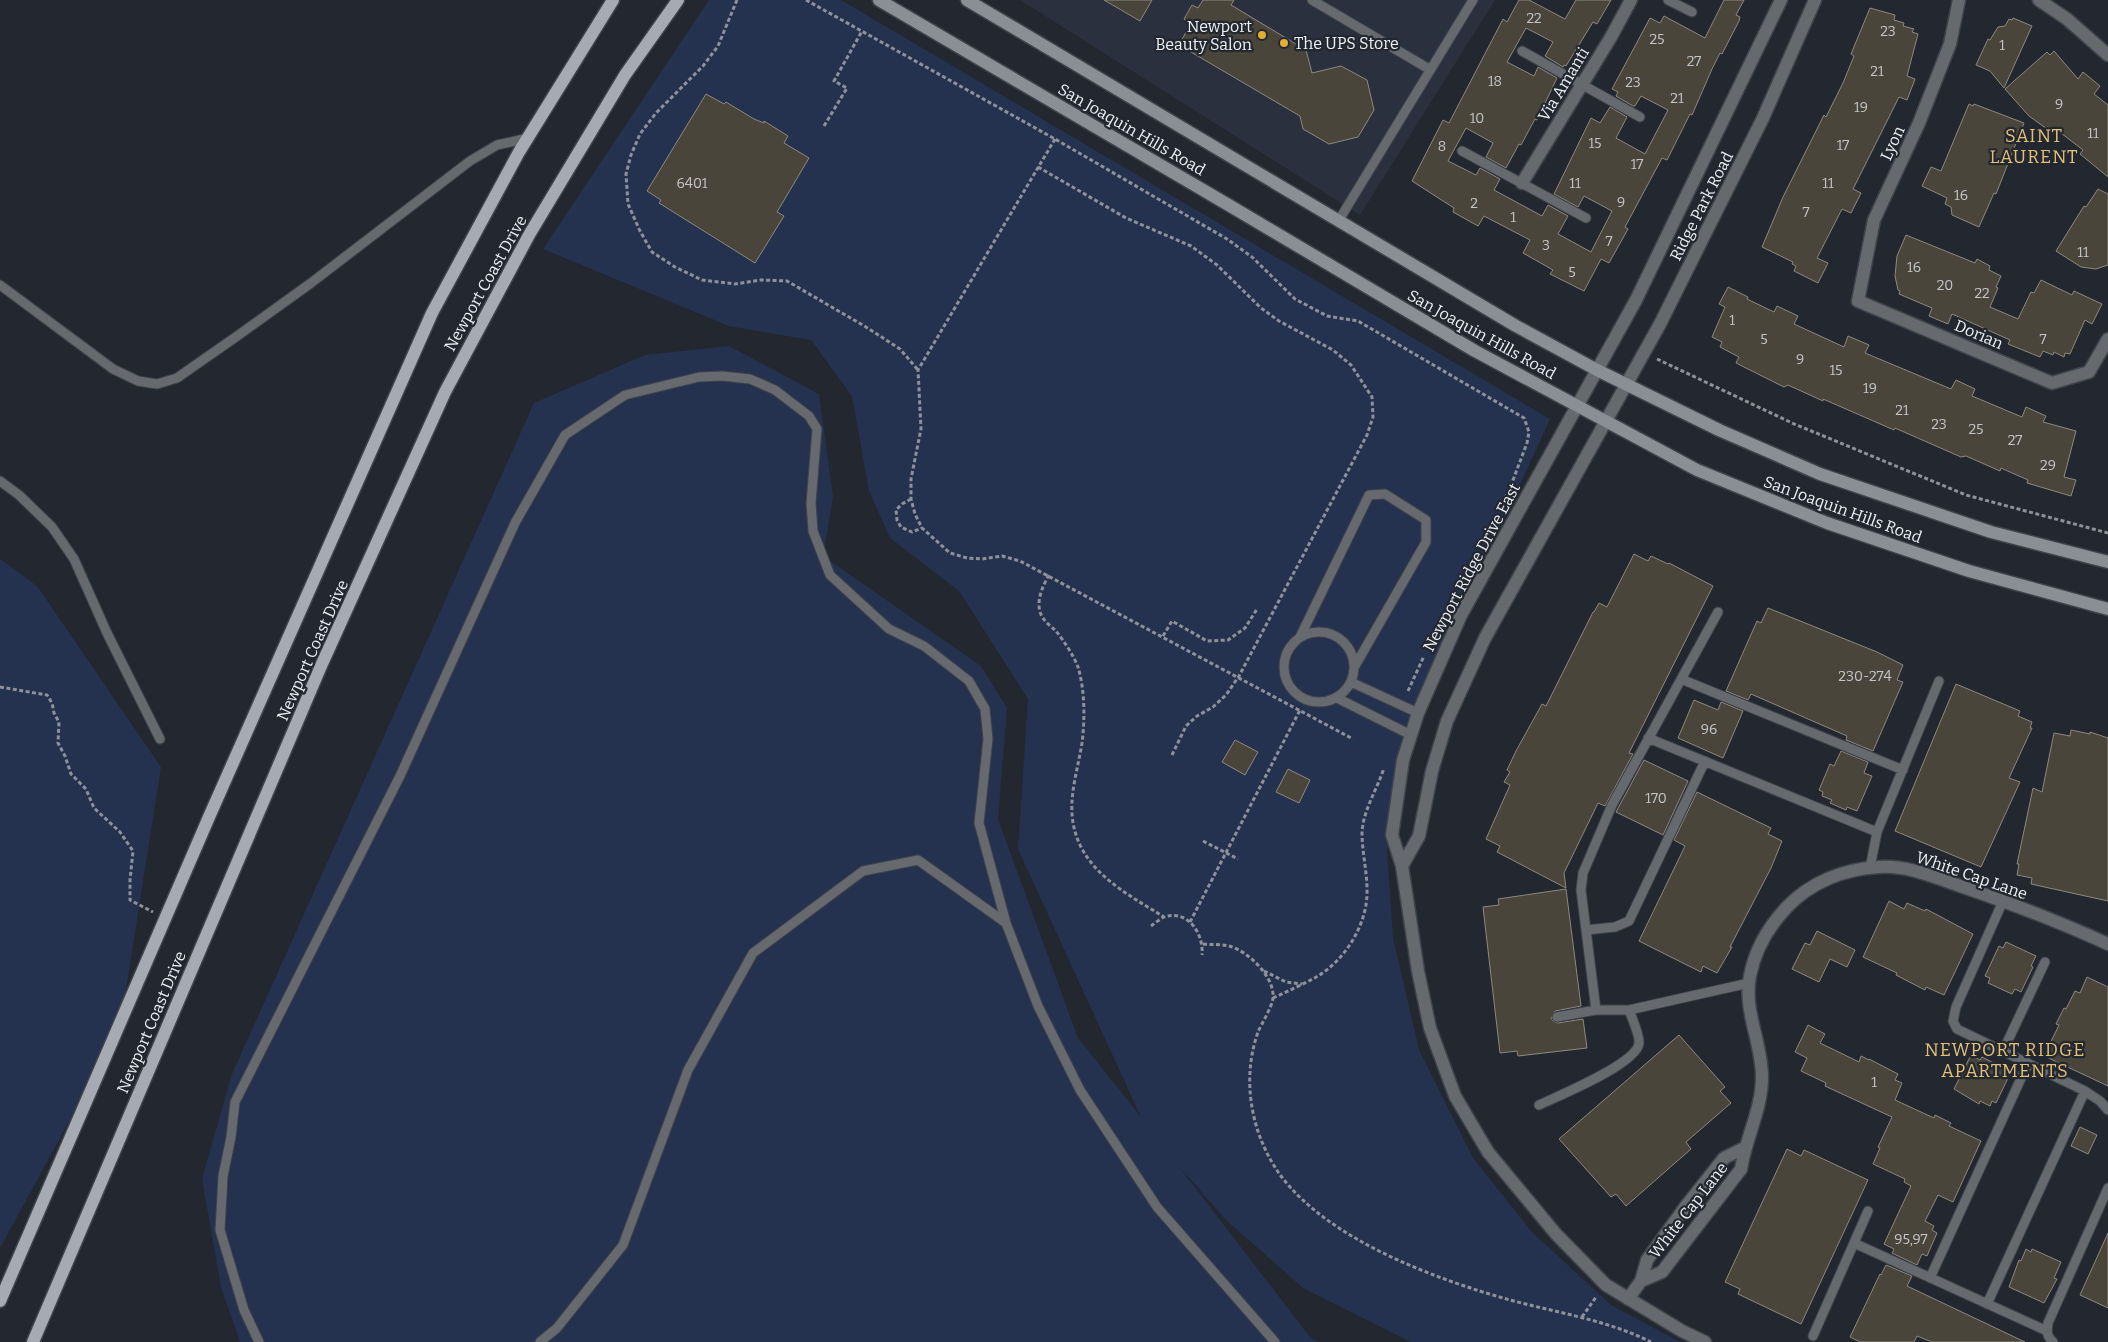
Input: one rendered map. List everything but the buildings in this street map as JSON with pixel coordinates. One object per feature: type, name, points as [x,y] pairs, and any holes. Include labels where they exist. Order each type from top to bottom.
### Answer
[{"type":"main road","name":"Newport Coast Drive","points":[[0,1301],[165,918],[432,313],[528,138],[613,0]]},
{"type":"main road","name":"Newport Coast Drive","points":[[33,1342],[321,666],[445,392],[528,235],[625,75],[678,0]]},
{"type":"main road","name":"San Joaquin Hills Road","points":[[879,0],[1475,352],[1697,470],[1827,523],[1969,571],[2108,610]]},
{"type":"main road","name":"San Joaquin Hills Road","points":[[968,0],[1516,326],[1597,370],[1719,430],[1820,474],[1991,532],[2108,562]]},
{"type":"street","name":"Via Amanti","points":[[1522,183],[1611,37],[1630,0]]},
{"type":"street","name":"Ridge Park Road","points":[[1577,405],[1636,300],[1781,0]]},
{"type":"street","name":"Ridge Park Road","points":[[1605,420],[1660,324],[1763,118],[1814,0]]},
{"type":"street","name":"Lyon","points":[[1858,301],[1874,220],[1919,123],[1944,61],[1950,44],[1959,0]]},
{"type":"street","points":[[2039,0],[2066,19],[2108,55]]},
{"type":"street","name":"Dorian","points":[[1858,301],[2052,383],[2089,372],[2108,339]]},
{"type":"street","name":"Newport Ridge Drive East","points":[[1577,405],[1461,615],[1418,713],[1403,760],[1392,835],[1402,866],[1418,971],[1430,1028],[1455,1096],[1488,1152],[1556,1234],[1606,1284],[1628,1299],[1705,1342]]},
{"type":"street","points":[[1402,866],[1419,836],[1432,771],[1447,721],[1485,638],[1605,420]]},
{"type":"street","name":"White Cap Lane","points":[[1641,1281],[1662,1272],[1741,1169],[1744,1148],[1760,1104],[1762,1076],[1758,1048],[1750,1016],[1749,983],[1761,942],[1776,918],[1796,898],[1832,876],[1852,870],[1880,867],[1908,870],[2003,901],[2107,942]]},
{"type":"street","name":"White Cap Lane","points":[[1628,1299],[1641,1281],[1648,1260],[1686,1206],[1724,1158],[1744,1148]]},
{"type":"lane","points":[[1312,0],[1429,69]]},
{"type":"lane","points":[[1339,220],[1429,69],[1473,0]]},
{"type":"lane","points":[[1668,0],[1692,12]]},
{"type":"lane","points":[[1522,51],[1581,86],[1640,117]]},
{"type":"lane","points":[[0,286],[113,369],[138,381],[157,384],[177,378],[240,334],[311,283],[470,161],[497,145],[528,138]]},
{"type":"lane","points":[[1462,151],[1586,218]]},
{"type":"lane","points":[[259,1342],[244,1310],[220,1230],[223,1176],[231,1137],[235,1102],[400,776],[515,523],[565,435],[625,395],[700,378],[722,376],[750,380],[775,390],[809,416],[817,429],[811,502],[813,531],[830,575],[889,629],[924,646],[969,681],[985,709],[988,739],[979,823],[1006,923],[1038,1006],[1080,1090],[1157,1207],[1275,1342]]},
{"type":"lane","points":[[0,481],[19,495],[52,527],[74,559],[107,633],[160,739]]},
{"type":"lane","points":[[1300,637],[1369,495],[1385,494],[1426,520],[1426,542],[1355,666],[1352,682],[1337,698],[1324,702],[1310,701],[1298,695],[1289,685],[1284,672],[1284,659],[1290,646],[1300,637],[1314,631],[1329,632],[1342,639],[1352,651],[1355,666]]},
{"type":"lane","points":[[1596,1010],[1581,890],[1583,873],[1612,805],[1718,612]]},
{"type":"lane","points":[[1681,678],[1903,770]]},
{"type":"lane","points":[[1870,868],[1877,832],[1939,681]]},
{"type":"lane","points":[[1352,682],[1418,713]]},
{"type":"lane","points":[[1337,698],[1411,735]]},
{"type":"lane","points":[[1648,738],[1877,832]]},
{"type":"lane","points":[[1586,930],[1615,928],[1629,921],[1704,761]]},
{"type":"lane","points":[[540,1342],[557,1328],[623,1245],[688,1070],[753,953],[863,871],[918,860],[1006,923]]},
{"type":"lane","points":[[2003,901],[1956,1007],[1953,1021],[1957,1029],[2085,1092],[2100,1101],[2108,1110]]},
{"type":"lane","points":[[2003,1051],[2045,962]]},
{"type":"lane","points":[[1557,1017],[1596,1010],[1629,1010],[1749,983]]},
{"type":"lane","points":[[1539,1105],[1598,1078],[1635,1053],[1639,1043],[1629,1010]]},
{"type":"lane","points":[[1930,1278],[2028,1063]]},
{"type":"lane","points":[[1987,1304],[2085,1092]]},
{"type":"lane","points":[[2053,1342],[2049,1339],[2046,1331],[2048,1323],[2108,1188]]},
{"type":"lane","points":[[1813,1336],[1868,1211]]},
{"type":"lane","points":[[1854,1244],[2046,1331]]},
{"type":"path","points":[[737,0],[718,46],[703,66],[656,113],[640,134],[631,155],[626,174],[628,204],[640,232],[652,252],[675,267],[702,280],[735,284],[762,280],[787,282],[900,349],[918,370]]},
{"type":"path","points":[[806,0],[1055,139],[1227,239],[1252,257],[1295,299],[1327,316],[1358,321],[1524,418],[1529,432]]},
{"type":"path","points":[[824,126],[847,88],[834,81],[862,31]]},
{"type":"path","points":[[1055,139],[918,370],[921,429],[911,480],[911,499],[915,514],[922,528],[950,553],[967,558],[982,559],[1002,556],[1020,561],[1239,676],[1354,739]]},
{"type":"path","points":[[1038,167],[1126,218],[1191,246],[1217,265],[1261,308],[1296,331],[1333,350],[1351,365],[1363,380],[1372,398],[1374,416],[1367,436],[1239,676],[1226,695],[1213,706],[1196,716],[1186,726],[1172,755]]},
{"type":"path","points":[[1644,353],[1792,423],[1966,495],[2108,534]]},
{"type":"path","points":[[911,499],[896,510],[897,520],[901,528],[912,532],[922,528]]},
{"type":"path","points":[[1049,575],[1042,587],[1039,610],[1043,618],[1057,632],[1078,667],[1082,695],[1082,741],[1072,791],[1075,830],[1081,846],[1092,864],[1107,879],[1164,917]]},
{"type":"path","points":[[1163,636],[1172,621],[1208,641],[1228,640],[1245,628],[1258,609]]},
{"type":"path","points":[[0,687],[47,695],[58,722],[58,743],[71,774],[86,789],[94,808],[120,832],[133,851],[130,900],[165,918]]},
{"type":"path","points":[[1190,922],[1300,710]]},
{"type":"path","points":[[1203,841],[1238,858]]},
{"type":"path","points":[[1151,926],[1164,917],[1176,916],[1190,922],[1199,933],[1203,944],[1202,955]]},
{"type":"path","points":[[1203,944],[1228,945],[1240,950],[1264,971],[1286,982],[1302,984]]},
{"type":"path","points":[[1264,971],[1273,998],[1258,1032],[1250,1068],[1250,1094],[1254,1118],[1266,1153],[1294,1193],[1314,1210],[1384,1254],[1509,1300],[1621,1328],[1651,1342]]},
{"type":"path","points":[[1582,1317],[1606,1284]]},
{"type":"shaded area","points":[[709,0],[841,0],[1550,419],[1404,738],[1387,852],[1393,938],[1419,1050],[1473,1158],[1532,1232],[1611,1305],[1680,1342],[1411,1342],[1303,1288],[1226,1220],[1177,1164],[1310,1337],[1319,1342],[240,1342],[221,1287],[202,1179],[232,1074],[534,403],[645,355],[729,346],[819,394],[833,497],[823,556],[981,666],[1007,708],[998,819],[1078,1038],[1141,1117],[1018,849],[1028,699],[959,591],[890,538],[869,491],[852,396],[811,340],[729,326],[543,249]]},
{"type":"shaded area","points":[[1020,0],[1495,0],[1360,215]]},
{"type":"shaded area","points":[[0,559],[37,586],[161,767],[120,1028],[0,1248]]},
{"type":"place","name":"Newport Beauty Salon","points":[[1262,35]]},
{"type":"place","name":"The UPS Store","points":[[1284,43]]},
{"type":"district","name":"SAINT LAURENT","points":[[2034,146]]},
{"type":"district","name":"NEWPORT RIDGE APARTMENTS","points":[[2005,1060]]}]
